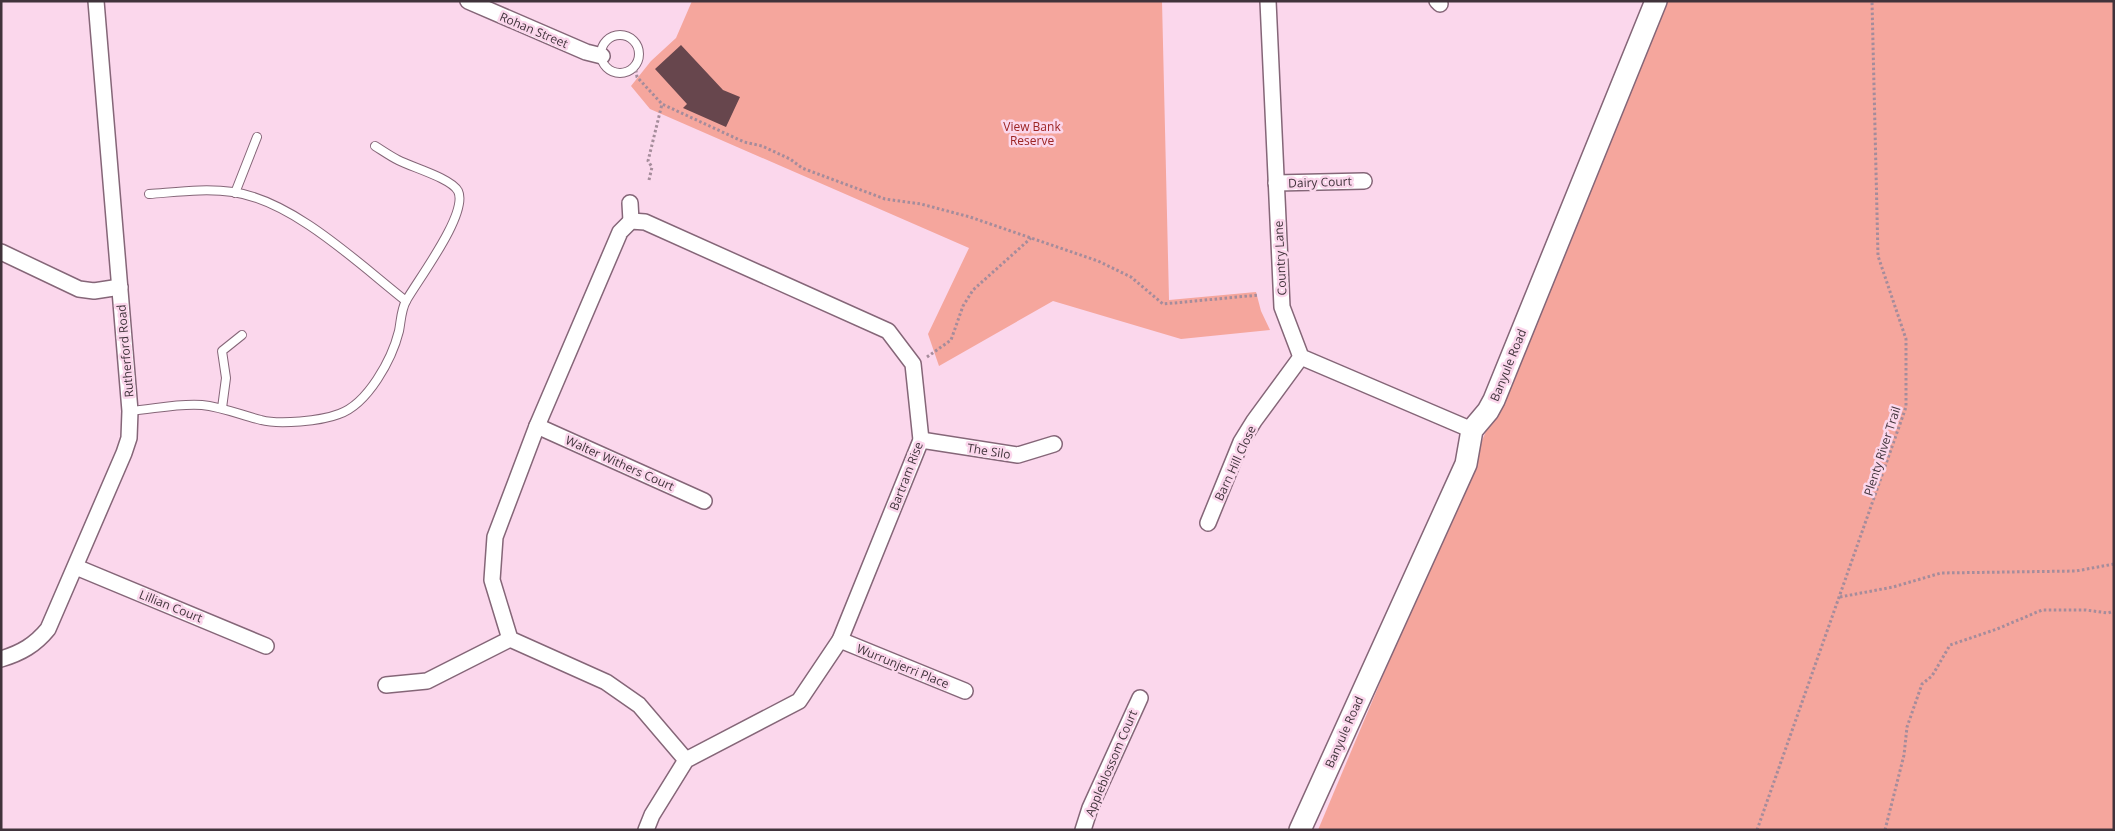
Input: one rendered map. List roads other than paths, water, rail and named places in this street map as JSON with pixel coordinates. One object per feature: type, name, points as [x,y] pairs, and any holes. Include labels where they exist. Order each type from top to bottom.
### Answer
[{"type":"street","name":"Rutherford Road","points":[[1,659],[25,650],[42,636],[53,619],[129,438],[130,411],[96,1]]},
{"type":"street","name":"Rohan Street","points":[[468,1],[490,6],[586,52],[602,56]]},
{"type":"street","name":"Country Lane","points":[[1268,1],[1282,307],[1301,357]]},
{"type":"street","name":"Banyule Road","points":[[1300,830],[1466,464],[1472,430],[1488,411],[1494,400],[1656,1]]},
{"type":"street","name":"Dairy Court","points":[[1276,183],[1364,181]]},
{"type":"street","points":[[630,204],[631,221],[620,232],[536,426],[495,537],[492,580],[510,639],[613,687],[639,705],[686,760],[652,815],[646,830]]},
{"type":"street","name":"Bartram Rise","points":[[631,221],[645,222],[888,331],[913,364],[922,440],[840,640],[799,701],[686,760]]},
{"type":"street","points":[[1,252],[79,289],[94,291],[120,287]]},
{"type":"street","points":[[1301,357],[1472,430]]},
{"type":"street","name":"Barn Hill Close","points":[[1208,523],[1241,442],[1254,420],[1301,357]]},
{"type":"street","name":"Walter Withers Court","points":[[536,426],[704,501]]},
{"type":"street","name":"The Silo","points":[[922,440],[1018,455],[1054,444]]},
{"type":"street","name":"Lillian Court","points":[[76,568],[266,646]]},
{"type":"street","points":[[386,685],[428,681],[510,639]]},
{"type":"street","name":"Wurrunjerri Place","points":[[840,640],[965,692]]},
{"type":"street","name":"Appleblossom Court","points":[[1083,830],[1090,808],[1140,698]]},
{"type":"lane","points":[[615,36],[628,36],[637,46],[638,59],[635,65],[623,72],[615,72],[604,64],[602,56],[604,44],[615,36]]},
{"type":"lane","points":[[235,193],[257,137]]},
{"type":"lane","points":[[130,411],[200,405],[222,408],[275,423],[329,417],[352,408],[362,399],[388,360],[406,301],[431,263],[451,224],[458,208],[459,192],[451,183],[398,160],[375,146]]},
{"type":"lane","points":[[149,194],[200,190],[235,193],[266,202],[310,226],[406,301]]},
{"type":"lane","points":[[222,408],[226,378],[222,351],[242,335]]},
{"type":"park label","name":"View Bank Reserve","points":[[1032,133]]}]
